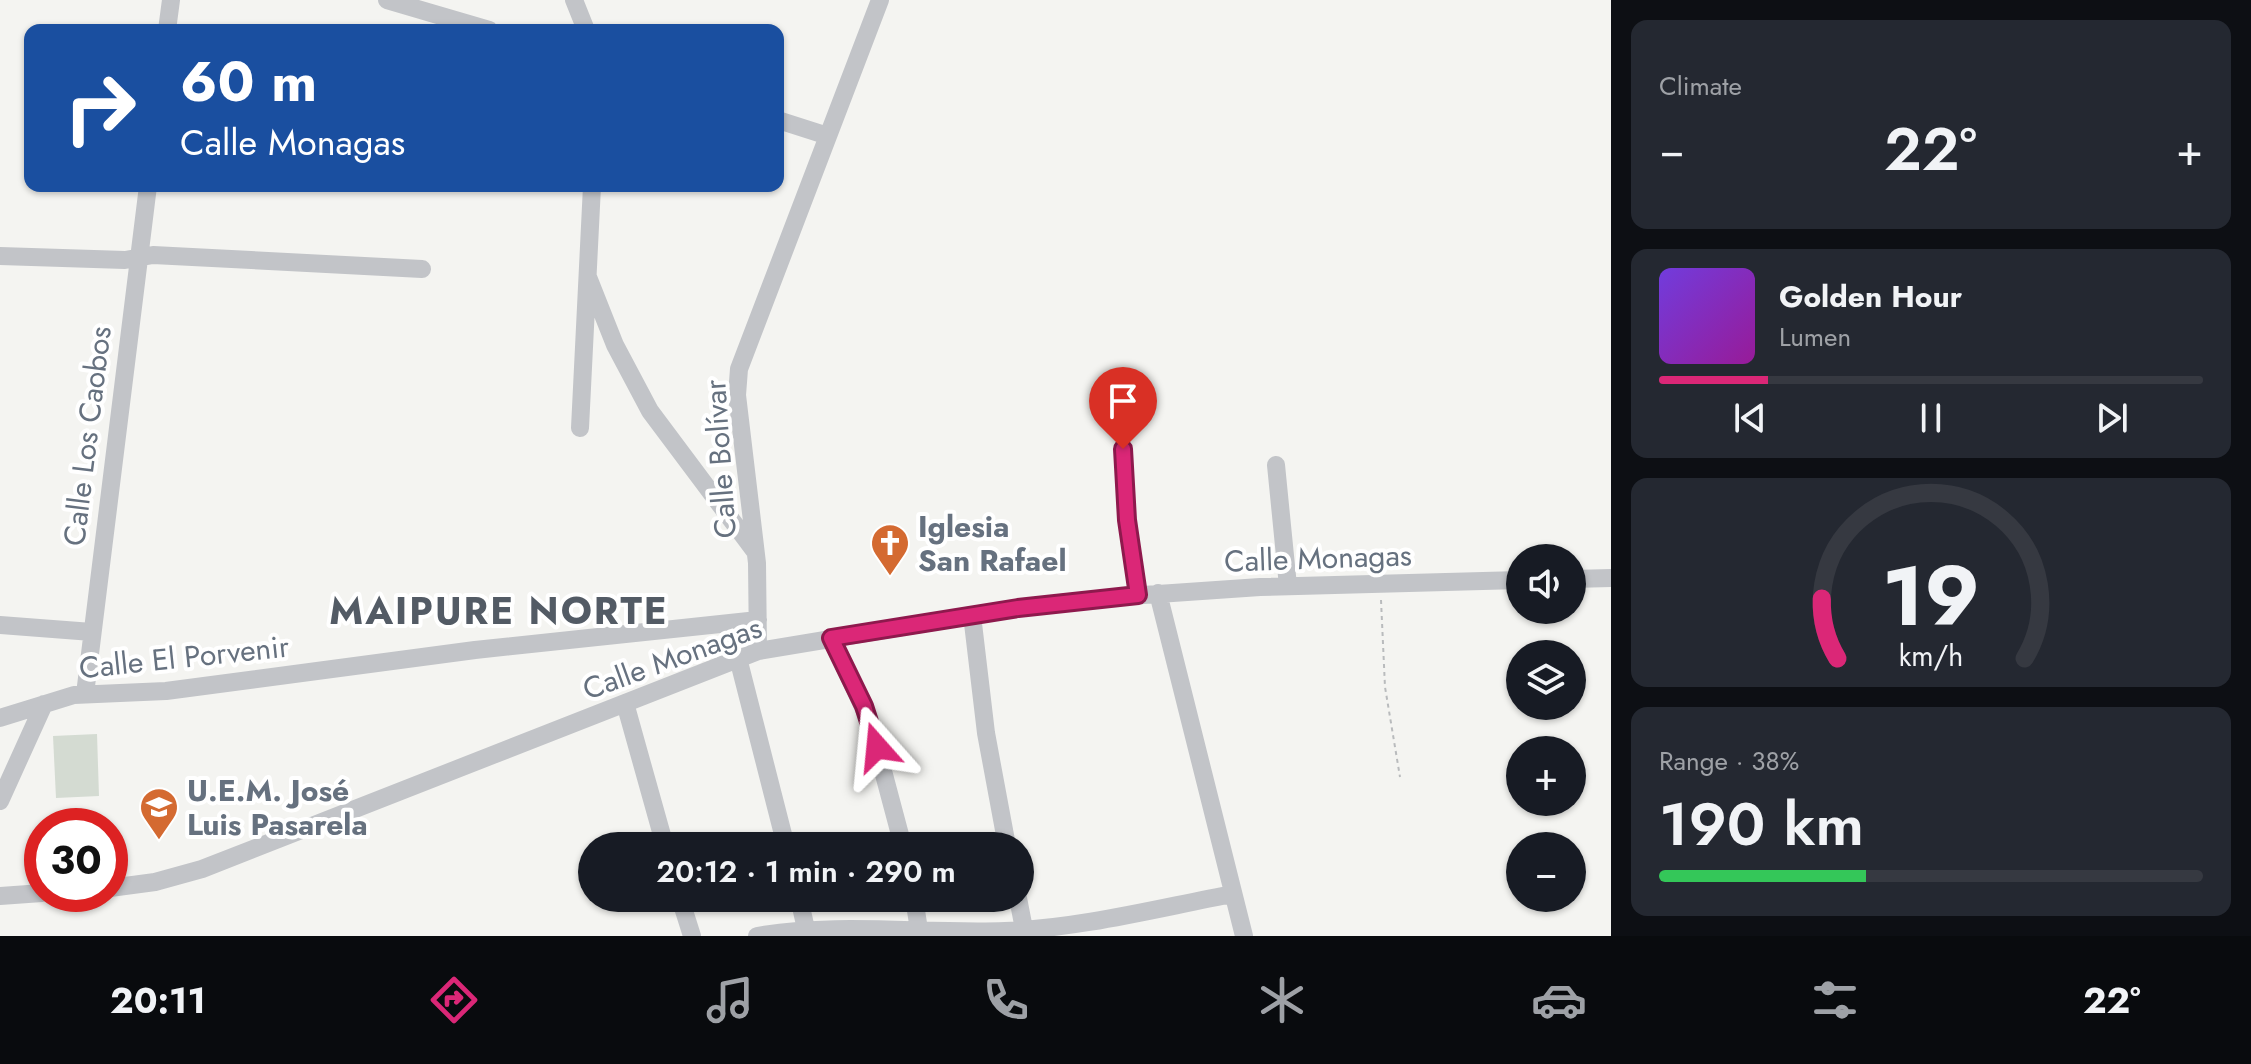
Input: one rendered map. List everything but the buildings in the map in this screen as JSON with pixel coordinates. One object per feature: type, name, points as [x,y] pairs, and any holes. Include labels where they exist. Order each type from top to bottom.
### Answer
[{"type":"street","points":[[168,24],[171,0]]},
{"type":"street","points":[[387,0],[469,24]]},
{"type":"street","points":[[574,0],[584,24]]},
{"type":"street","name":"Calle Bolívar","points":[[758,651],[755,551],[737,395],[739,369],[880,0]]},
{"type":"street","points":[[784,122],[828,136]]},
{"type":"street","name":"Calle Los Caobos","points":[[85,694],[147,192]]},
{"type":"street","points":[[580,428],[592,192]]},
{"type":"street","points":[[0,256],[139,258],[153,255],[422,269]]},
{"type":"street","points":[[588,277],[615,345],[650,411],[755,551]]},
{"type":"street","points":[[1123,449],[1127,520],[1138,595]]},
{"type":"street","points":[[1276,465],[1288,586]]},
{"type":"street","points":[[1586,579],[1611,578]]},
{"type":"street","name":"Calle Monagas","points":[[128,886],[202,869],[758,651],[972,615],[1158,593],[1506,580]]},
{"type":"street","points":[[1158,593],[1244,936]]},
{"type":"street","points":[[972,615],[986,733],[1004,832]]},
{"type":"street","name":"Calle El Porvenir","points":[[0,718],[85,694],[166,691],[490,648],[758,620]]},
{"type":"street","points":[[0,625],[92,632]]},
{"type":"street","points":[[831,638],[870,722],[899,832]]},
{"type":"street","points":[[738,658],[782,832]]},
{"type":"street","points":[[625,703],[661,832]]},
{"type":"street","points":[[0,801],[44,704]]},
{"type":"street","points":[[0,896],[24,894]]},
{"type":"street","points":[[757,936],[806,929],[919,932],[1024,929],[1233,894]]},
{"type":"street","points":[[684,912],[692,936]]},
{"type":"street","points":[[802,912],[806,929]]},
{"type":"street","points":[[916,912],[919,932]]},
{"type":"street","points":[[1021,912],[1024,929]]},
{"type":"path","points":[[1381,583],[1385,687],[1400,777]]},
{"type":"shaded area","points":[[97,734],[99,796],[56,798],[53,736]]},
{"type":"place","name":"Iglesia San Rafael","points":[[890,577]]},
{"type":"place","name":"U.E.M. José Luis Pasarela","points":[[159,841]]},
{"type":"district","name":"MAIPURE NORTE","points":[[499,610]]},
{"type":"route","points":[[877,747],[864,706],[831,638],[1050,603],[1138,595],[1127,520],[1123,449]]}]
